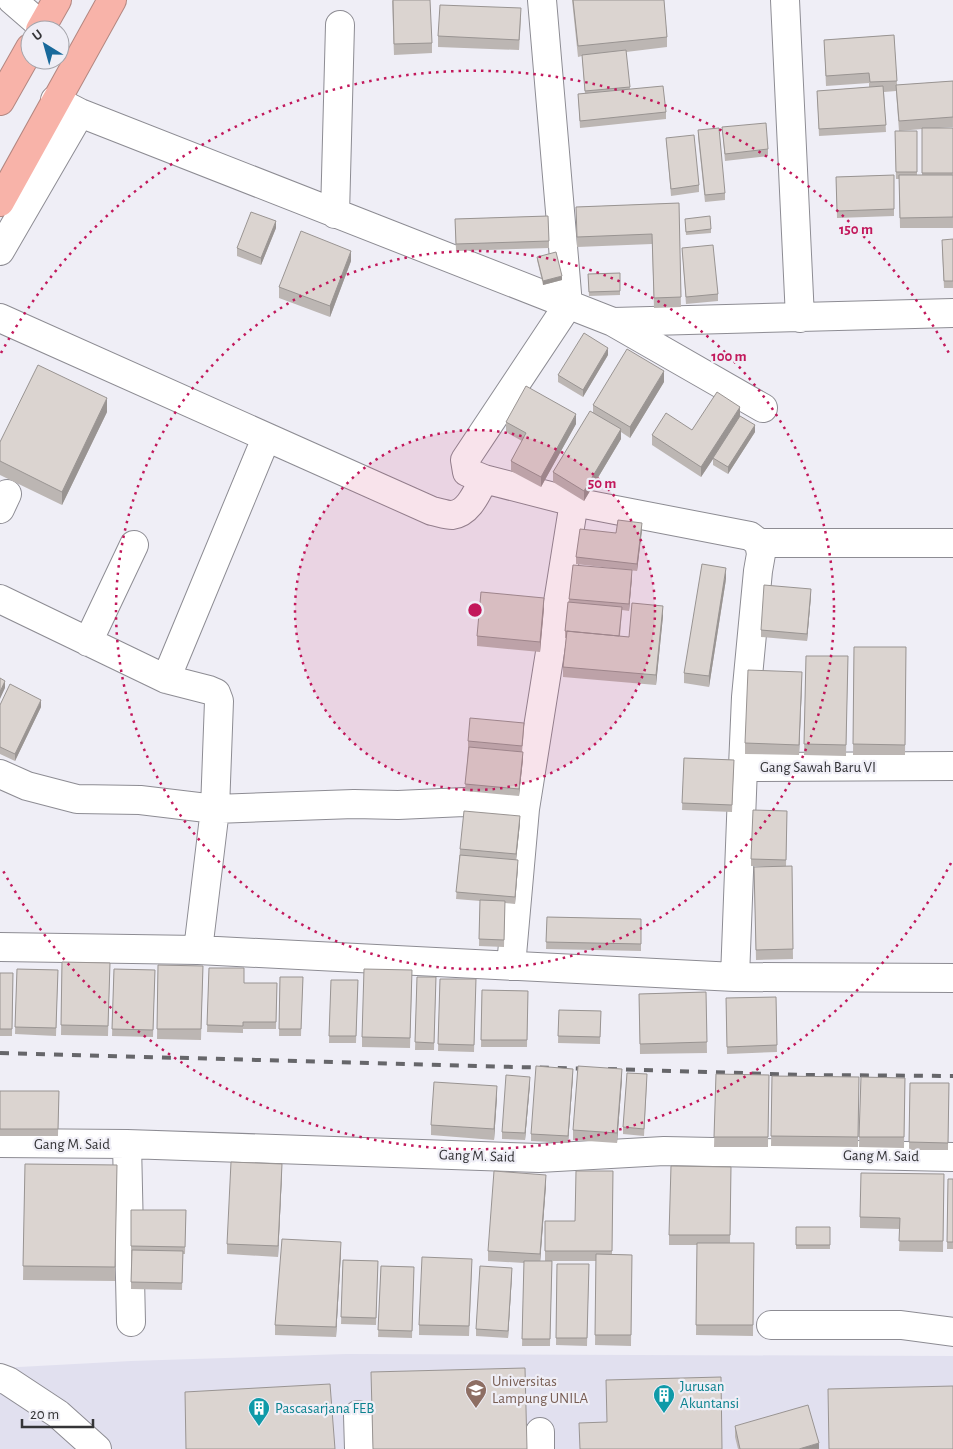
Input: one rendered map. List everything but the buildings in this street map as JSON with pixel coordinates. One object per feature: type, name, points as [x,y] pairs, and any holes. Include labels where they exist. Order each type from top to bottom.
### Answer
[{"type":"highway","points":[[46,20],[57,0]]},
{"type":"highway","points":[[0,202],[112,0]]},
{"type":"highway","points":[[3,87],[20,62]]},
{"type":"street","points":[[12,0],[27,20]]},
{"type":"street","points":[[542,0],[568,305],[465,460],[467,472],[484,479],[574,502],[750,536],[759,543],[953,543]]},
{"type":"street","points":[[785,0],[800,318]]},
{"type":"street","points":[[335,214],[340,25]]},
{"type":"street","points":[[55,100],[80,113],[613,322],[763,408]]},
{"type":"street","points":[[0,251],[80,113]]},
{"type":"street","points":[[613,322],[953,313]]},
{"type":"street","points":[[0,318],[432,511],[451,515],[461,512],[470,503],[484,479]]},
{"type":"street","points":[[166,679],[266,438]]},
{"type":"street","points":[[511,966],[525,809],[574,502]]},
{"type":"street","points":[[743,768],[746,697],[761,554],[759,543]]},
{"type":"street","points":[[88,642],[134,545]]},
{"type":"street","points":[[0,600],[166,679],[216,693],[219,701],[215,809],[198,950]]},
{"type":"street","name":"Gang Sawah Baru VI","points":[[735,976],[743,768],[953,766]]},
{"type":"street","points":[[0,774],[28,786],[77,799],[140,800],[215,809],[354,804],[398,806],[464,802],[525,809]]},
{"type":"street","points":[[0,946],[198,950],[735,976],[953,978]]},
{"type":"street","name":"Gang M. Said","points":[[0,1143],[127,1144],[539,1158],[664,1152],[953,1157]]},
{"type":"street","points":[[127,1144],[131,1322]]},
{"type":"street","points":[[771,1324],[901,1325],[953,1332]]},
{"type":"street","points":[[0,1378],[8,1381],[58,1414],[97,1449]]},
{"type":"street","points":[[358,1415],[360,1449]]},
{"type":"shaded area","name":"Universitas Lampung UNILA","points":[[346,1354],[953,1356],[953,1449],[0,1449],[0,1368],[131,1361]]},
{"type":"railway","points":[[0,1053],[591,1069]]},
{"type":"railway","points":[[608,1069],[805,1075],[953,1076]]},
{"type":"place","name":"Universitas Lampung UNILA","points":[[476,1409]]},
{"type":"place","name":"Jurusan Akuntansi","points":[[664,1414]]},
{"type":"place","name":"Pascasarjana FEB","points":[[259,1427]]}]
